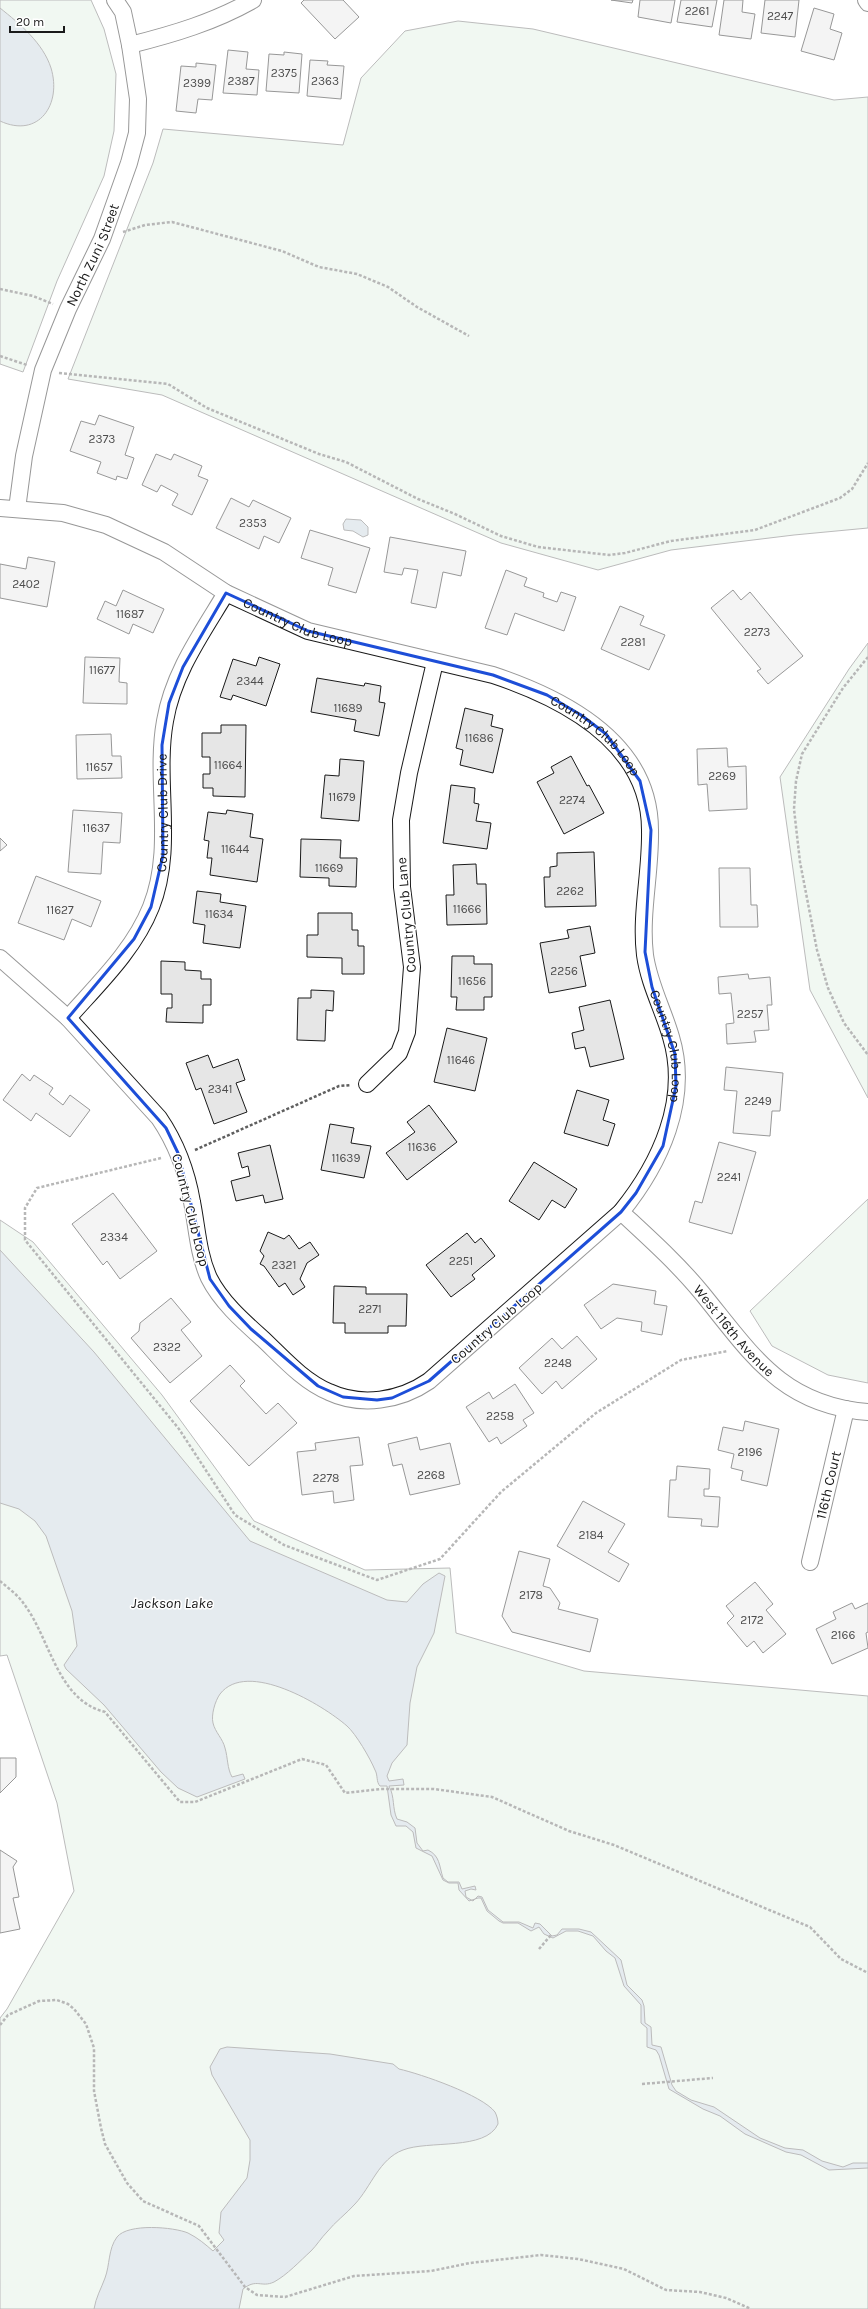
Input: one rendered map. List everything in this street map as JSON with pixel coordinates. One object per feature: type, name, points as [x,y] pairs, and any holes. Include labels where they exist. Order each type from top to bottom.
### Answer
[{"type":"street","name":"North Zuni Street","points":[[17,508],[24,456],[43,370],[68,309],[102,239],[129,163],[137,133],[138,99],[130,45],[123,12],[115,0]]},
{"type":"street","points":[[130,45],[196,27],[253,0]]},
{"type":"street","name":"Country Club Loop","points":[[0,508],[17,508],[63,513],[106,525],[164,552],[226,592],[308,631],[493,675],[547,695],[581,715],[606,734],[621,750],[640,781],[646,798],[650,830],[645,910],[645,952],[652,987],[664,1015],[675,1054],[676,1086],[663,1146],[636,1193],[622,1212],[499,1322],[419,1388],[392,1398],[377,1400],[344,1397],[329,1392],[294,1368],[251,1329],[229,1306],[210,1279],[201,1256],[192,1200],[178,1153],[166,1128],[159,1118],[68,1018],[0,958]]},
{"type":"street","name":"Country Club Drive","points":[[68,1018],[134,940],[151,908],[158,885],[163,855],[162,745],[169,703],[183,667],[226,592]]},
{"type":"street","name":"Country Club Lane","points":[[367,1084],[399,1053],[407,1032],[412,967],[402,886],[401,820],[410,765],[435,662]]},
{"type":"street","name":"West 116th Avenue","points":[[622,1212],[680,1268],[758,1362],[795,1390],[817,1401],[846,1409],[868,1412]]},
{"type":"street","name":"116th Court","points":[[810,1562],[846,1409]]},
{"type":"path","points":[[102,239],[145,225],[172,222],[216,232],[282,251],[319,267],[357,274],[388,288],[469,336]]},
{"type":"path","points":[[0,289],[33,296],[68,309]]},
{"type":"path","points":[[0,356],[43,370],[168,384],[207,408],[319,454],[346,462],[418,499],[455,514],[501,536],[538,547],[577,552],[609,555],[625,553],[672,540],[755,530],[840,498],[852,489],[868,463]]},
{"type":"path","points":[[868,657],[843,688],[802,754],[796,781],[794,809],[803,876],[817,950],[828,988],[844,1024],[868,1055]]},
{"type":"path","points":[[0,1581],[24,1603],[71,1690],[90,1705],[105,1712],[177,1800],[187,1803],[197,1801],[302,1760],[326,1766],[345,1793],[381,1789],[434,1789],[492,1797],[569,1831],[614,1845],[802,1924],[817,1932],[841,1959],[868,1973]]},
{"type":"path","points":[[539,1948],[551,1935]]},
{"type":"path","points":[[0,2025],[8,2015],[39,2000],[57,2000],[68,2004],[74,2009],[86,2024],[94,2048],[94,2091],[105,2144],[127,2183],[143,2201],[199,2226],[213,2242],[245,2287],[257,2294],[286,2297],[354,2276],[431,2271],[470,2263],[541,2255],[578,2259],[624,2269],[666,2290],[700,2292],[726,2298],[751,2309]]},
{"type":"path","points":[[642,2084],[713,2078]]},
{"type":"highlighted area","points":[[226,593],[308,631],[493,675],[547,695],[581,715],[606,734],[640,781],[651,830],[645,952],[652,987],[675,1054],[676,1086],[663,1146],[636,1193],[621,1212],[429,1381],[392,1398],[377,1400],[343,1397],[318,1386],[251,1329],[229,1306],[210,1279],[178,1153],[166,1128],[68,1018],[134,939],[151,907],[163,855],[162,745],[169,703],[183,667]]},
{"type":"green space","points":[[0,0],[91,0],[104,29],[116,74],[114,131],[104,176],[57,281],[23,372],[0,364]]},
{"type":"green space","points":[[458,21],[533,29],[834,100],[868,97],[868,528],[794,535],[671,550],[598,570],[501,543],[162,395],[68,379],[153,163],[163,129],[343,145],[361,78],[405,31]]},
{"type":"green space","points":[[868,643],[868,1098],[810,990],[780,777],[849,669]]},
{"type":"green space","points":[[868,1199],[868,1383],[828,1375],[772,1346],[750,1311]]},
{"type":"green space","points":[[0,1220],[33,1242],[162,1395],[254,1521],[365,1570],[450,1568],[456,1633],[584,1671],[868,1696],[868,2309],[0,2309],[0,2018],[7,2009],[74,1891],[57,1803],[7,1655],[0,1656]]},
{"type":"water","points":[[0,8],[23,27],[37,42],[51,68],[54,81],[50,105],[44,115],[36,122],[26,125],[14,125],[0,121]]},
{"type":"water","points":[[346,519],[361,520],[368,527],[368,535],[363,537],[353,531],[344,530],[343,524]]},
{"type":"water","name":"Jackson Lake","points":[[0,1250],[94,1352],[250,1541],[387,1600],[407,1602],[423,1584],[439,1573],[445,1576],[434,1633],[417,1667],[410,1703],[407,1745],[392,1763],[387,1776],[389,1781],[403,1779],[404,1785],[389,1786],[397,1819],[407,1822],[415,1828],[417,1843],[423,1851],[428,1850],[435,1855],[443,1878],[448,1882],[459,1882],[462,1889],[475,1886],[476,1890],[471,1889],[465,1891],[466,1897],[472,1900],[469,1901],[459,1890],[458,1883],[449,1883],[443,1880],[432,1856],[416,1848],[413,1832],[406,1826],[396,1826],[391,1815],[387,1786],[380,1786],[377,1780],[376,1772],[362,1746],[347,1726],[321,1707],[285,1689],[266,1683],[248,1681],[232,1684],[218,1697],[214,1708],[213,1723],[224,1745],[229,1770],[232,1777],[243,1774],[245,1779],[197,1797],[178,1788],[161,1772],[104,1705],[66,1669],[64,1665],[77,1646],[72,1611],[46,1536],[35,1521],[19,1509],[0,1503]]},
{"type":"water","points":[[478,1896],[482,1897],[488,1910],[503,1922],[519,1922],[533,1928],[535,1923],[540,1924],[552,1936],[557,1935],[562,1929],[579,1929],[591,1932],[621,1960],[627,1985],[642,2000],[644,2006],[645,2023],[651,2027],[652,2045],[661,2047],[672,2085],[676,2091],[691,2100],[714,2107],[760,2138],[785,2148],[803,2150],[822,2161],[843,2167],[853,2163],[868,2163],[868,2168],[829,2170],[801,2155],[786,2152],[745,2134],[720,2116],[703,2109],[669,2089],[659,2055],[656,2050],[647,2047],[647,2028],[641,2023],[641,2005],[624,1986],[615,1958],[606,1951],[593,1936],[578,1931],[566,1931],[553,1938],[544,1934],[539,1927],[531,1931],[518,1923],[503,1923],[487,1911],[481,1898],[475,1899]]},
{"type":"water","points":[[227,2047],[330,2054],[393,2064],[399,2069],[436,2080],[478,2099],[488,2105],[495,2112],[498,2124],[491,2132],[482,2138],[455,2143],[414,2147],[395,2154],[381,2167],[355,2204],[330,2228],[311,2251],[284,2276],[270,2284],[252,2284],[243,2289],[239,2309],[94,2309],[97,2297],[107,2273],[112,2247],[117,2237],[123,2233],[141,2228],[173,2229],[188,2233],[213,2251],[224,2240],[219,2233],[221,2212],[247,2178],[250,2160],[250,2140],[212,2075],[210,2067],[220,2049]]},
{"type":"building","points":[[304,0],[343,0],[359,17],[335,39],[301,3]]},
{"type":"building","points":[[611,0],[633,0],[632,3]]},
{"type":"building","points":[[640,0],[675,0],[671,23],[638,17]]},
{"type":"building","points":[[681,0],[717,0],[712,27],[677,22]]},
{"type":"building","points":[[724,0],[743,0],[742,12],[755,14],[751,39],[719,35]]},
{"type":"building","points":[[765,0],[799,0],[795,37],[761,33]]},
{"type":"building","points":[[814,8],[834,14],[830,29],[842,33],[834,60],[801,51]]},
{"type":"building","points":[[228,50],[248,52],[246,69],[259,70],[257,95],[223,93]]},
{"type":"building","points":[[284,52],[302,54],[299,93],[266,91],[269,54],[284,55]]},
{"type":"building","points":[[310,60],[328,61],[327,65],[344,66],[341,99],[307,96]]},
{"type":"building","points":[[196,63],[216,65],[212,100],[198,99],[196,113],[176,111],[181,66],[196,67]]},
{"type":"building","points":[[99,415],[134,427],[125,455],[134,458],[127,479],[117,476],[116,480],[97,473],[101,462],[70,451],[81,421],[95,425]]},
{"type":"building","points":[[156,454],[171,460],[174,454],[202,466],[198,476],[208,480],[192,515],[172,505],[178,494],[161,485],[157,492],[142,485]]},
{"type":"building","points":[[231,498],[249,507],[253,500],[291,518],[279,543],[264,536],[259,549],[216,528]]},
{"type":"building","points":[[310,530],[370,548],[356,593],[328,585],[333,568],[301,558]]},
{"type":"building","points":[[390,537],[466,551],[461,576],[443,572],[436,608],[411,603],[418,570],[404,568],[402,575],[384,572]]},
{"type":"building","points":[[28,557],[55,562],[47,607],[0,598],[0,564],[26,569]]},
{"type":"building","points":[[506,570],[527,578],[524,586],[544,593],[543,597],[557,602],[561,592],[576,597],[564,631],[515,613],[507,635],[485,628]]},
{"type":"building","points":[[123,590],[164,609],[153,633],[133,624],[129,634],[97,619],[105,601],[116,606]]},
{"type":"building","points":[[733,590],[741,600],[750,592],[803,656],[768,684],[757,671],[761,669],[711,608]]},
{"type":"building","points":[[620,606],[644,616],[640,625],[665,635],[649,670],[601,649]]},
{"type":"building","points":[[85,657],[120,658],[119,682],[127,683],[127,704],[83,703]]},
{"type":"building","points":[[259,657],[280,664],[266,706],[233,695],[231,700],[220,697],[233,659],[256,666]]},
{"type":"building","points":[[317,678],[364,686],[365,683],[381,686],[379,702],[385,703],[379,736],[354,731],[356,720],[311,712]]},
{"type":"building","points":[[465,708],[493,715],[491,726],[503,729],[493,773],[460,765],[463,750],[456,748]]},
{"type":"building","points":[[221,725],[246,725],[245,797],[213,796],[213,788],[203,788],[203,774],[210,774],[210,757],[202,757],[202,733],[221,733]]},
{"type":"building","points":[[111,734],[112,756],[121,756],[122,778],[77,779],[76,735]]},
{"type":"building","points":[[727,748],[728,767],[746,766],[747,809],[709,811],[707,784],[698,785],[697,749]]},
{"type":"building","points":[[571,756],[604,813],[564,834],[537,782],[554,773],[551,767]]},
{"type":"building","points":[[340,759],[364,761],[359,821],[321,818],[325,775],[339,776]]},
{"type":"building","points":[[451,785],[475,788],[474,803],[479,804],[476,821],[491,823],[487,849],[443,843]]},
{"type":"building","points":[[73,810],[122,813],[120,843],[103,842],[101,874],[68,872]]},
{"type":"building","points":[[227,810],[253,814],[250,837],[263,839],[257,882],[210,875],[212,858],[207,858],[209,841],[204,840],[208,812],[226,814]]},
{"type":"building","points":[[0,838],[7,845],[0,851]]},
{"type":"building","points":[[301,839],[341,840],[340,858],[357,858],[356,887],[329,886],[329,878],[300,877]]},
{"type":"building","points":[[594,852],[596,906],[545,907],[544,877],[550,877],[550,867],[557,866],[557,853]]},
{"type":"building","points":[[476,864],[477,884],[486,884],[487,924],[447,925],[446,895],[454,895],[453,865]]},
{"type":"building","points":[[719,868],[750,868],[751,905],[757,905],[758,927],[720,927]]},
{"type":"building","points":[[36,876],[101,901],[91,927],[72,919],[64,940],[18,923]]},
{"type":"building","points":[[197,891],[221,894],[220,902],[246,906],[240,948],[203,943],[205,925],[193,923]]},
{"type":"building","points":[[318,913],[352,913],[352,930],[358,930],[358,946],[364,946],[364,974],[342,974],[342,958],[307,957],[307,935],[318,935]]},
{"type":"building","points":[[590,926],[595,953],[580,956],[586,986],[549,993],[540,943],[569,938],[567,930]]},
{"type":"building","points":[[452,956],[474,956],[474,964],[492,964],[492,997],[484,997],[484,1010],[456,1010],[457,997],[451,997]]},
{"type":"building","points":[[161,961],[185,962],[185,970],[201,971],[201,979],[211,979],[211,1005],[203,1005],[203,1023],[166,1022],[167,1008],[172,1008],[172,994],[161,994]]},
{"type":"building","points":[[748,974],[749,979],[770,977],[772,1005],[767,1005],[769,1030],[754,1031],[756,1042],[727,1044],[726,1024],[734,1023],[731,993],[719,994],[718,977]]},
{"type":"building","points":[[311,990],[334,991],[333,1011],[326,1010],[325,1041],[297,1040],[298,998],[311,998]]},
{"type":"building","points":[[610,1000],[624,1059],[590,1067],[585,1047],[575,1049],[572,1033],[584,1030],[579,1007]]},
{"type":"building","points":[[447,1028],[487,1038],[475,1091],[434,1082]]},
{"type":"building","points":[[208,1055],[213,1068],[238,1059],[245,1080],[236,1083],[247,1112],[214,1124],[201,1088],[196,1090],[186,1063]]},
{"type":"building","points":[[726,1067],[783,1073],[780,1111],[772,1111],[770,1136],[733,1133],[737,1091],[724,1090]]},
{"type":"building","points":[[22,1074],[30,1081],[34,1075],[53,1088],[49,1094],[63,1105],[70,1095],[90,1110],[70,1137],[36,1113],[31,1121],[3,1100]]},
{"type":"building","points":[[577,1090],[609,1100],[603,1120],[615,1124],[608,1146],[564,1133]]},
{"type":"building","points":[[429,1105],[457,1142],[407,1180],[386,1153],[415,1132],[407,1122]]},
{"type":"building","points":[[330,1124],[354,1128],[351,1143],[371,1146],[364,1178],[321,1170]]},
{"type":"building","points":[[719,1142],[756,1152],[732,1234],[689,1222],[695,1201],[702,1203]]},
{"type":"building","points":[[270,1145],[283,1199],[265,1203],[263,1195],[236,1201],[231,1181],[250,1176],[248,1166],[242,1168],[238,1153]]},
{"type":"building","points":[[534,1162],[577,1189],[565,1208],[552,1200],[539,1220],[509,1201]]},
{"type":"building","points":[[113,1193],[157,1251],[120,1279],[107,1261],[103,1265],[72,1224]]},
{"type":"building","points":[[268,1232],[284,1239],[289,1235],[299,1249],[310,1242],[319,1255],[307,1263],[300,1279],[305,1287],[293,1295],[285,1283],[279,1287],[264,1266],[260,1264],[264,1256],[260,1251]]},
{"type":"building","points":[[467,1233],[475,1243],[481,1238],[495,1256],[472,1275],[475,1279],[451,1297],[426,1265]]},
{"type":"building","points":[[613,1284],[656,1291],[654,1304],[667,1306],[662,1335],[641,1331],[642,1322],[617,1318],[601,1329],[584,1305]]},
{"type":"building","points":[[334,1286],[366,1287],[366,1294],[407,1294],[406,1326],[388,1326],[388,1333],[345,1333],[345,1323],[333,1323]]},
{"type":"building","points":[[171,1298],[191,1322],[181,1330],[202,1356],[170,1383],[131,1338],[139,1331],[140,1323]]},
{"type":"building","points":[[577,1336],[597,1359],[562,1389],[556,1381],[542,1394],[519,1368],[552,1338],[562,1349]]},
{"type":"building","points":[[230,1365],[245,1381],[240,1386],[266,1414],[278,1403],[297,1423],[249,1466],[190,1401]]},
{"type":"building","points":[[515,1384],[534,1413],[523,1420],[527,1426],[501,1444],[497,1437],[489,1442],[466,1407],[489,1392],[493,1399]]},
{"type":"building","points":[[745,1421],[779,1429],[767,1486],[741,1480],[743,1471],[731,1468],[734,1454],[718,1450],[723,1427],[743,1431]]},
{"type":"building","points":[[359,1437],[363,1465],[350,1466],[354,1500],[334,1503],[333,1491],[302,1495],[297,1452],[316,1450],[315,1443]]},
{"type":"building","points":[[417,1437],[420,1450],[450,1443],[460,1484],[410,1495],[402,1464],[393,1466],[388,1444]]},
{"type":"building","points":[[677,1466],[710,1469],[709,1489],[704,1489],[704,1496],[720,1497],[718,1527],[701,1526],[702,1519],[668,1517],[670,1480],[676,1480]]},
{"type":"building","points":[[583,1501],[625,1524],[608,1552],[629,1564],[619,1582],[557,1546]]},
{"type":"building","points":[[519,1551],[550,1559],[543,1586],[550,1588],[560,1603],[558,1609],[598,1619],[590,1652],[512,1632],[502,1616]]},
{"type":"building","points":[[755,1582],[773,1604],[766,1610],[786,1634],[763,1653],[754,1641],[747,1647],[727,1623],[734,1616],[726,1606]]},
{"type":"building","points":[[852,1603],[855,1609],[868,1603],[868,1632],[866,1633],[868,1648],[832,1664],[816,1629],[836,1619],[833,1612]]},
{"type":"building","points":[[0,1758],[16,1758],[16,1777],[0,1793]]},
{"type":"building","points":[[0,1850],[17,1861],[13,1867],[19,1897],[13,1898],[20,1929],[0,1933]]}]
